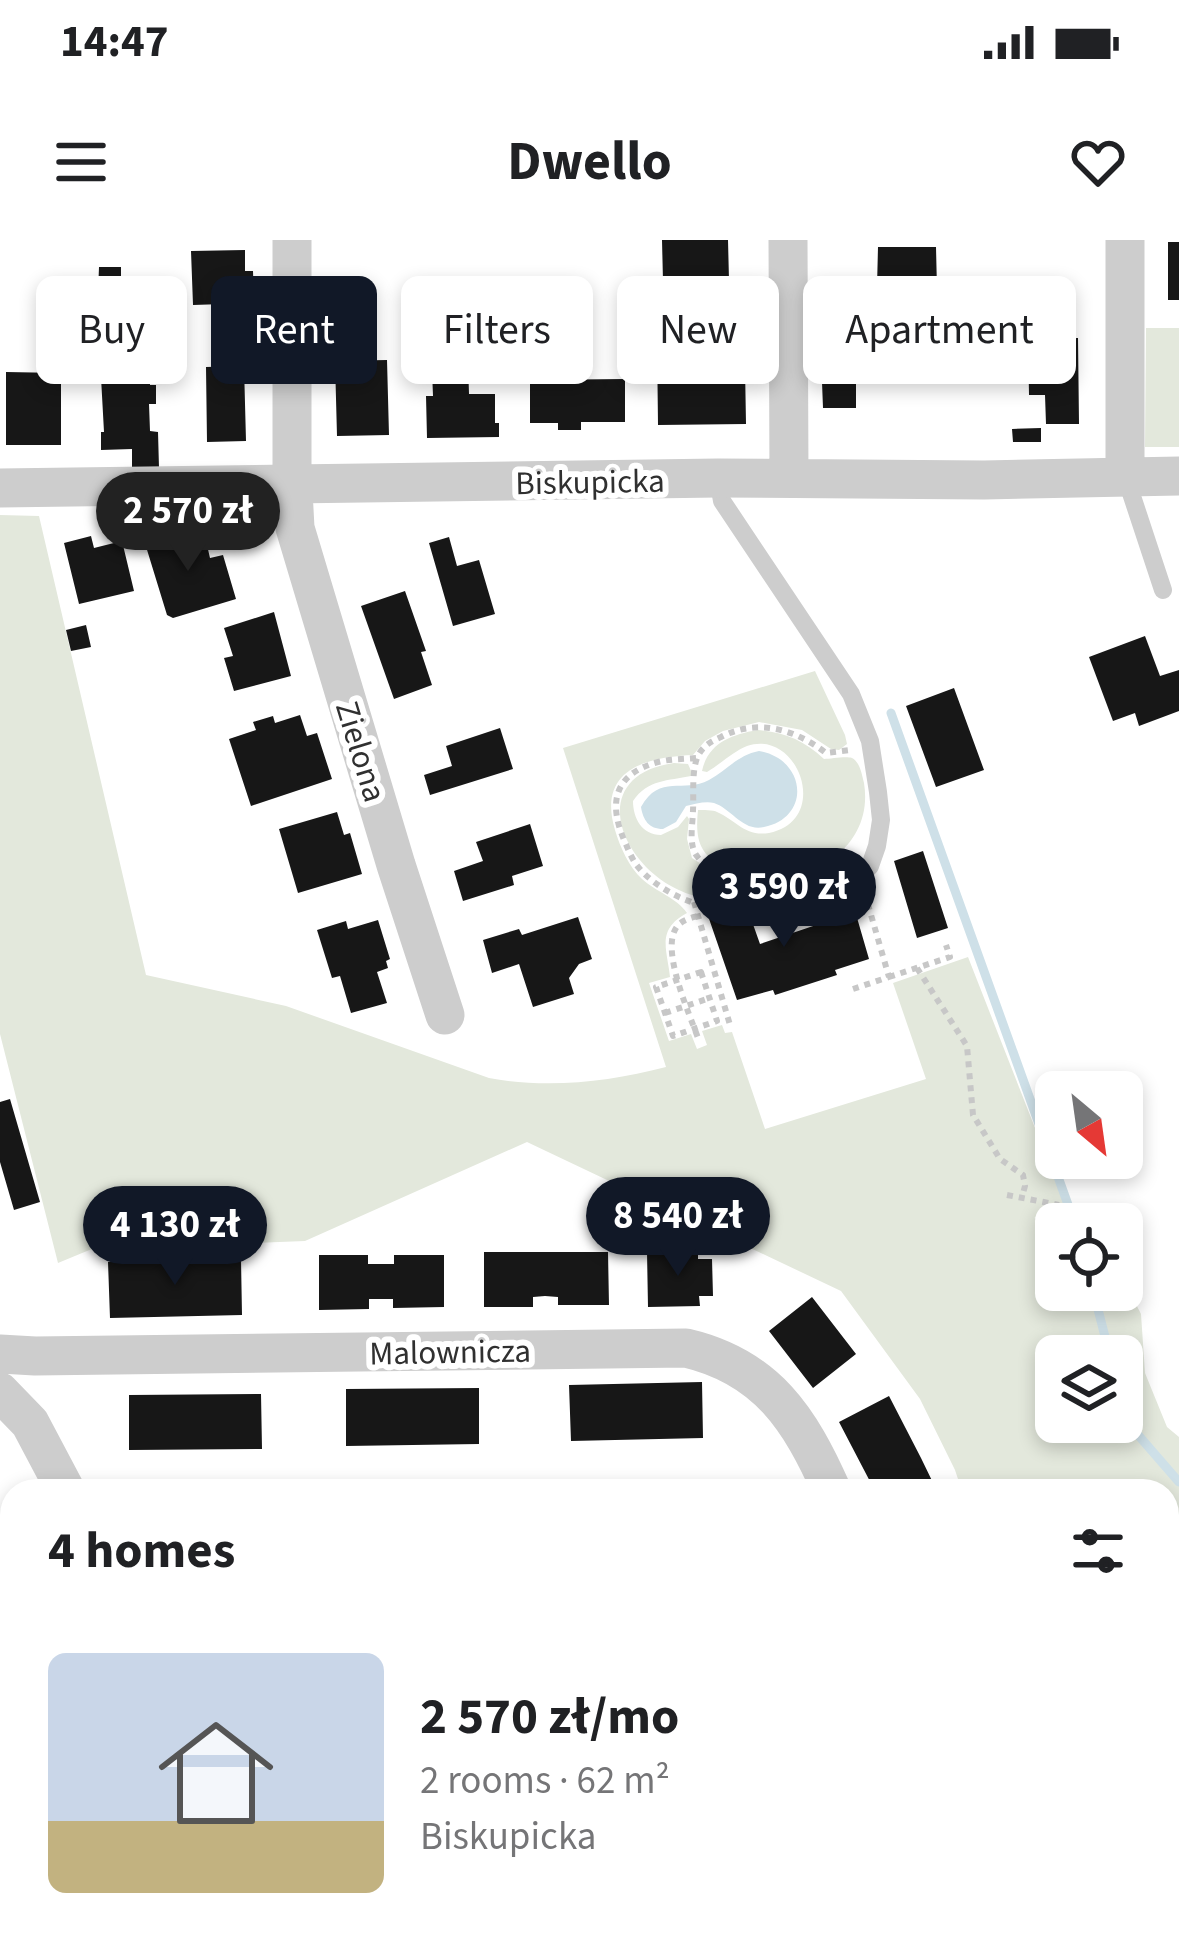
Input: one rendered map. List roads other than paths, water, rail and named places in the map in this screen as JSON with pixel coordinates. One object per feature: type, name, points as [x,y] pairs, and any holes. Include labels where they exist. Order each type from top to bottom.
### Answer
[{"type":"street","name":"Zielona","points":[[292,240],[295,528],[445,1015]]},
{"type":"street","points":[[788,240],[788,478]]},
{"type":"street","points":[[1125,240],[1125,476]]},
{"type":"street","name":"Biskupicka","points":[[0,488],[1179,476]]},
{"type":"street","name":"Malownicza","points":[[0,1354],[686,1348],[718,1356],[771,1391],[794,1416],[826,1479]]},
{"type":"street","points":[[0,1392],[30,1423],[60,1479]]},
{"type":"lane","points":[[1125,476],[1163,590]]},
{"type":"lane","points":[[718,478],[722,501],[851,694],[870,741],[881,820],[870,866],[856,882],[796,911],[769,915]]},
{"type":"waterway","points":[[891,713],[1067,1203]]},
{"type":"waterway","points":[[1098,1311],[1105,1335]]},
{"type":"waterway","points":[[1143,1441],[1176,1479]]}]
